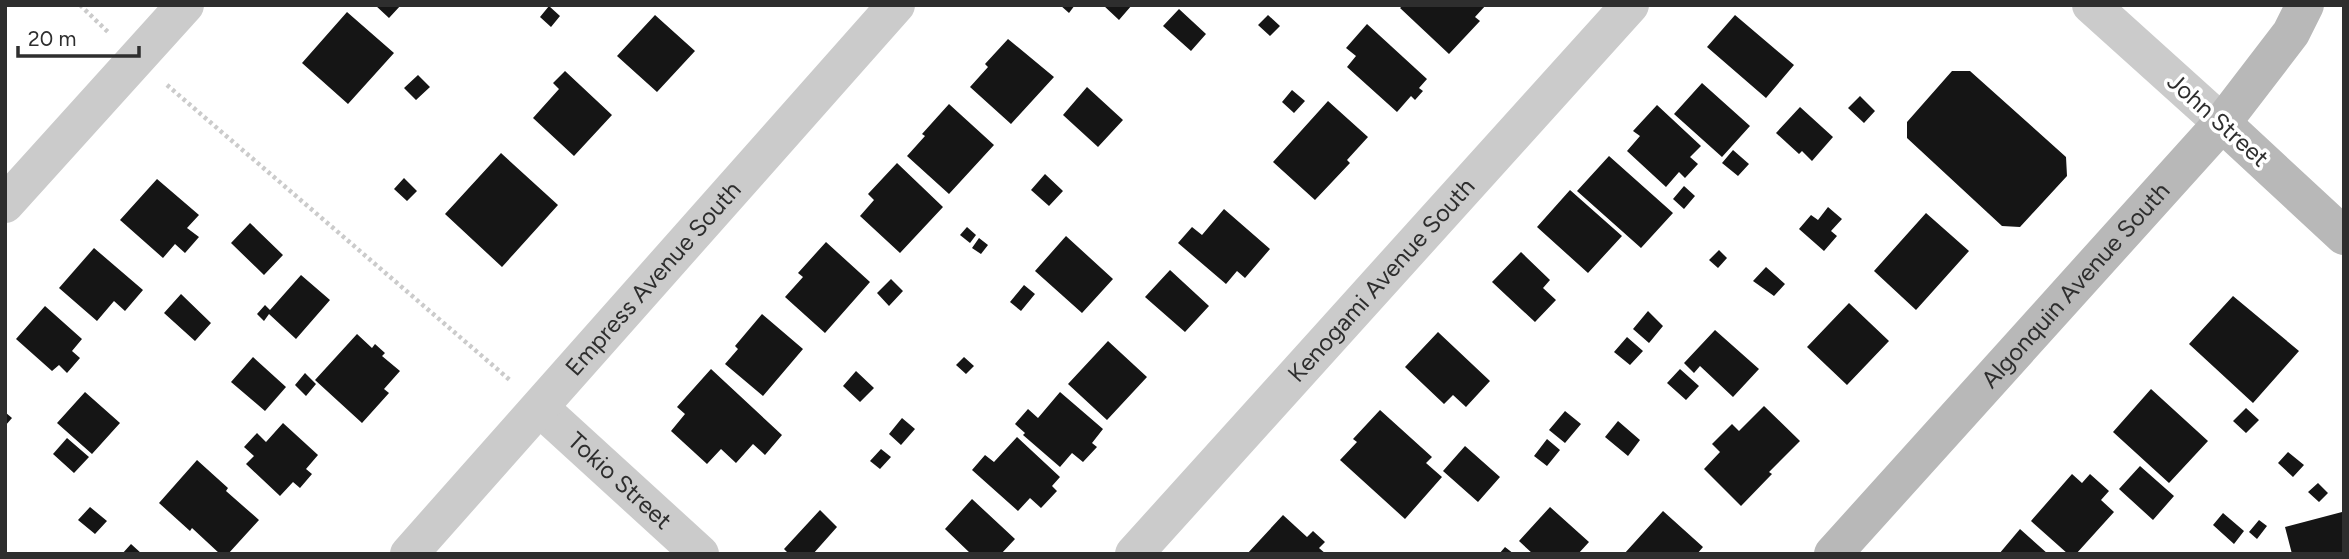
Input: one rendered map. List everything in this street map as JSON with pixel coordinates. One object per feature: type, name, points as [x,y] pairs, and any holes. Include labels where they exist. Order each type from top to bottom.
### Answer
[{"type":"main road","name":"Algonquin Avenue South","points":[[1833,554],[2222,123],[2291,33],[2305,5]]},
{"type":"main road","name":"John Street","points":[[2222,123],[2344,236]]},
{"type":"street","points":[[5,204],[185,5]]},
{"type":"street","name":"Empress Avenue South","points":[[409,554],[896,5]]},
{"type":"street","name":"Kenogami Avenue South","points":[[1134,554],[1630,5]]},
{"type":"street","name":"John Street","points":[[2091,5],[2222,123]]},
{"type":"street","name":"Tokio Street","points":[[540,408],[700,554]]},
{"type":"path","points":[[80,5],[137,59],[454,330],[540,408]]},
{"type":"building","points":[[375,5],[401,5],[389,18]]},
{"type":"building","points":[[1060,5],[1075,5],[1069,13]]},
{"type":"building","points":[[1103,5],[1132,5],[1119,20]]},
{"type":"building","points":[[1403,5],[1486,5],[1475,17],[1480,21],[1449,54],[1400,8]]},
{"type":"building","points":[[549,6],[560,16],[551,27],[540,17]]},
{"type":"building","points":[[1179,9],[1206,34],[1191,51],[1163,26]]},
{"type":"building","points":[[347,12],[394,53],[348,104],[302,63]]},
{"type":"building","points":[[655,15],[695,51],[657,92],[617,56]]},
{"type":"building","points":[[1268,15],[1280,26],[1270,36],[1258,25]]},
{"type":"building","points":[[1735,15],[1794,65],[1766,98],[1707,47]]},
{"type":"building","points":[[1367,24],[1427,79],[1419,88],[1423,91],[1415,100],[1411,96],[1397,112],[1347,67],[1356,56],[1346,48]]},
{"type":"building","points":[[1008,39],[1054,77],[1011,124],[970,87],[988,67],[985,64]]},
{"type":"building","points":[[565,71],[612,115],[574,156],[533,118],[559,89],[553,83]]},
{"type":"building","points":[[1952,71],[1970,71],[2066,157],[2067,176],[2020,227],[2002,226],[1907,138],[1907,122]]},
{"type":"building","points":[[418,75],[430,87],[416,100],[404,88]]},
{"type":"building","points":[[1702,83],[1750,126],[1722,157],[1674,114]]},
{"type":"building","points":[[1087,87],[1123,120],[1098,147],[1063,115]]},
{"type":"building","points":[[1292,90],[1305,101],[1294,113],[1282,102]]},
{"type":"building","points":[[1860,96],[1875,111],[1864,123],[1848,108]]},
{"type":"building","points":[[1328,101],[1368,137],[1347,160],[1350,163],[1315,200],[1273,162]]},
{"type":"building","points":[[949,104],[994,145],[949,194],[907,156],[925,136],[922,134]]},
{"type":"building","points":[[1657,105],[1701,146],[1690,157],[1698,164],[1685,178],[1679,172],[1666,187],[1627,151],[1640,136],[1633,131]]},
{"type":"building","points":[[1800,107],[1833,137],[1812,161],[1802,151],[1799,154],[1776,133]]},
{"type":"building","points":[[1733,150],[1749,164],[1738,176],[1722,163]]},
{"type":"building","points":[[501,153],[558,205],[502,267],[445,214]]},
{"type":"building","points":[[1609,156],[1673,213],[1641,248],[1577,191]]},
{"type":"building","points":[[897,163],[943,207],[900,253],[860,216],[874,200],[868,194]]},
{"type":"building","points":[[1045,174],[1063,191],[1049,206],[1031,190]]},
{"type":"building","points":[[404,178],[417,191],[407,201],[394,189]]},
{"type":"building","points":[[157,179],[199,215],[187,228],[199,237],[185,253],[175,244],[163,258],[120,220]]},
{"type":"building","points":[[1684,186],[1695,196],[1684,209],[1673,199]]},
{"type":"building","points":[[1570,190],[1622,236],[1588,273],[1537,227]]},
{"type":"building","points":[[1828,207],[1842,219],[1831,231],[1837,236],[1824,251],[1799,229],[1811,215],[1818,220]]},
{"type":"building","points":[[1224,209],[1270,249],[1245,278],[1237,271],[1226,284],[1178,243],[1192,227],[1202,235]]},
{"type":"building","points":[[1926,213],[1969,251],[1916,310],[1874,271]]},
{"type":"building","points":[[250,223],[283,255],[264,275],[231,243]]},
{"type":"building","points":[[967,227],[976,235],[970,243],[960,235]]},
{"type":"building","points":[[1066,236],[1113,279],[1082,313],[1035,271]]},
{"type":"building","points":[[979,238],[988,245],[981,254],[972,248]]},
{"type":"building","points":[[826,242],[870,282],[825,333],[785,297],[803,277],[798,273]]},
{"type":"building","points":[[94,248],[143,290],[125,311],[114,301],[97,321],[59,288]]},
{"type":"building","points":[[1719,250],[1727,258],[1718,268],[1709,260]]},
{"type":"building","points":[[1521,252],[1550,280],[1543,288],[1556,300],[1535,322],[1492,282]]},
{"type":"building","points":[[1766,267],[1785,284],[1774,296],[1753,281]]},
{"type":"building","points":[[1170,270],[1209,306],[1185,332],[1145,297]]},
{"type":"building","points":[[301,275],[330,300],[296,339],[269,314],[264,321],[257,314],[265,305],[270,310]]},
{"type":"building","points":[[891,279],[903,291],[889,306],[877,293]]},
{"type":"building","points":[[1024,285],[1035,294],[1021,311],[1010,302]]},
{"type":"building","points":[[181,294],[211,323],[195,341],[164,313]]},
{"type":"building","points":[[2233,296],[2299,351],[2253,403],[2189,344]]},
{"type":"building","points":[[1849,303],[1889,341],[1847,385],[1807,347]]},
{"type":"building","points":[[45,306],[82,339],[72,351],[80,358],[67,373],[59,365],[52,371],[16,339]]},
{"type":"building","points":[[1648,311],[1663,326],[1649,343],[1633,329]]},
{"type":"building","points":[[762,314],[803,349],[763,396],[725,364],[738,349],[735,346]]},
{"type":"building","points":[[1715,330],[1759,369],[1733,397],[1700,366],[1694,373],[1684,363]]},
{"type":"building","points":[[1438,332],[1490,381],[1466,407],[1453,395],[1444,404],[1405,367]]},
{"type":"building","points":[[357,334],[372,348],[375,344],[385,353],[382,356],[400,371],[384,389],[389,393],[362,423],[315,380]]},
{"type":"building","points":[[1627,337],[1643,351],[1630,365],[1614,352]]},
{"type":"building","points":[[1108,341],[1147,377],[1107,420],[1068,384]]},
{"type":"building","points":[[253,357],[286,387],[265,411],[231,382]]},
{"type":"building","points":[[964,357],[974,366],[966,374],[956,365]]},
{"type":"building","points":[[711,369],[782,435],[765,455],[753,444],[736,463],[721,449],[707,464],[671,431],[685,414],[677,407]]},
{"type":"building","points":[[1680,369],[1699,386],[1686,400],[1667,383]]},
{"type":"building","points":[[856,371],[874,388],[860,402],[843,386]]},
{"type":"building","points":[[305,373],[316,384],[306,396],[295,385]]},
{"type":"building","points":[[2151,389],[2208,441],[2169,483],[2113,432]]},
{"type":"building","points":[[85,392],[120,423],[92,454],[57,423]]},
{"type":"building","points":[[1060,392],[1103,429],[1092,443],[1097,447],[1083,462],[1072,453],[1060,467],[1023,435],[1025,433],[1015,424],[1028,409],[1038,418]]},
{"type":"building","points":[[1764,406],[1800,441],[1769,472],[1772,474],[1741,506],[1704,469],[1720,452],[1712,444],[1732,424],[1739,431]]},
{"type":"building","points":[[2246,408],[2259,420],[2246,433],[2233,421]]},
{"type":"building","points":[[1380,410],[1432,457],[1426,463],[1442,477],[1405,519],[1340,460],[1357,442],[1353,439]]},
{"type":"building","points":[[1565,411],[1581,424],[1565,443],[1549,430]]},
{"type":"building","points":[[5,412],[12,418],[5,426]]},
{"type":"building","points":[[902,418],[915,429],[901,445],[889,434]]},
{"type":"building","points":[[1618,421],[1640,440],[1628,456],[1605,437]]},
{"type":"building","points":[[283,423],[318,455],[306,469],[312,474],[300,488],[293,482],[280,496],[246,464],[254,456],[244,447],[257,433],[266,442]]},
{"type":"building","points":[[1017,437],[1060,477],[1052,486],[1057,491],[1041,508],[1030,498],[1018,511],[972,470],[985,455],[994,462]]},
{"type":"building","points":[[67,438],[89,457],[74,473],[53,454]]},
{"type":"building","points":[[1547,439],[1560,450],[1547,466],[1534,456]]},
{"type":"building","points":[[1465,446],[1500,477],[1478,502],[1443,471]]},
{"type":"building","points":[[881,449],[891,457],[880,469],[870,461]]},
{"type":"building","points":[[2288,452],[2304,465],[2293,477],[2278,463]]},
{"type":"building","points":[[197,460],[228,488],[226,491],[259,520],[228,554],[220,554],[159,503]]},
{"type":"building","points":[[2140,466],[2174,496],[2153,520],[2119,489]]},
{"type":"building","points":[[2072,474],[2082,483],[2090,474],[2109,491],[2101,500],[2114,512],[2076,554],[2068,554],[2031,521]]},
{"type":"building","points":[[2318,483],[2328,493],[2319,502],[2308,492]]},
{"type":"building","points":[[972,499],[1015,539],[1001,554],[971,554],[945,529]]},
{"type":"building","points":[[90,507],[107,521],[95,534],[78,520]]},
{"type":"building","points":[[1550,507],[1589,542],[1578,554],[1533,554],[1519,541]]},
{"type":"building","points":[[820,510],[837,527],[813,554],[789,554],[784,549]]},
{"type":"building","points":[[1663,511],[1703,547],[1697,554],[1624,554]]},
{"type":"building","points":[[2342,512],[2344,554],[2292,554],[2285,527]]},
{"type":"building","points":[[2223,513],[2244,531],[2234,544],[2213,525]]},
{"type":"building","points":[[1283,515],[1307,537],[1313,531],[1325,542],[1319,548],[1326,554],[1247,554]]},
{"type":"building","points":[[2259,520],[2267,526],[2257,539],[2249,532]]},
{"type":"building","points":[[2020,529],[2048,554],[1999,554]]},
{"type":"building","points":[[131,544],[142,554],[122,554]]},
{"type":"building","points":[[1505,547],[1514,554],[1499,554]]}]
